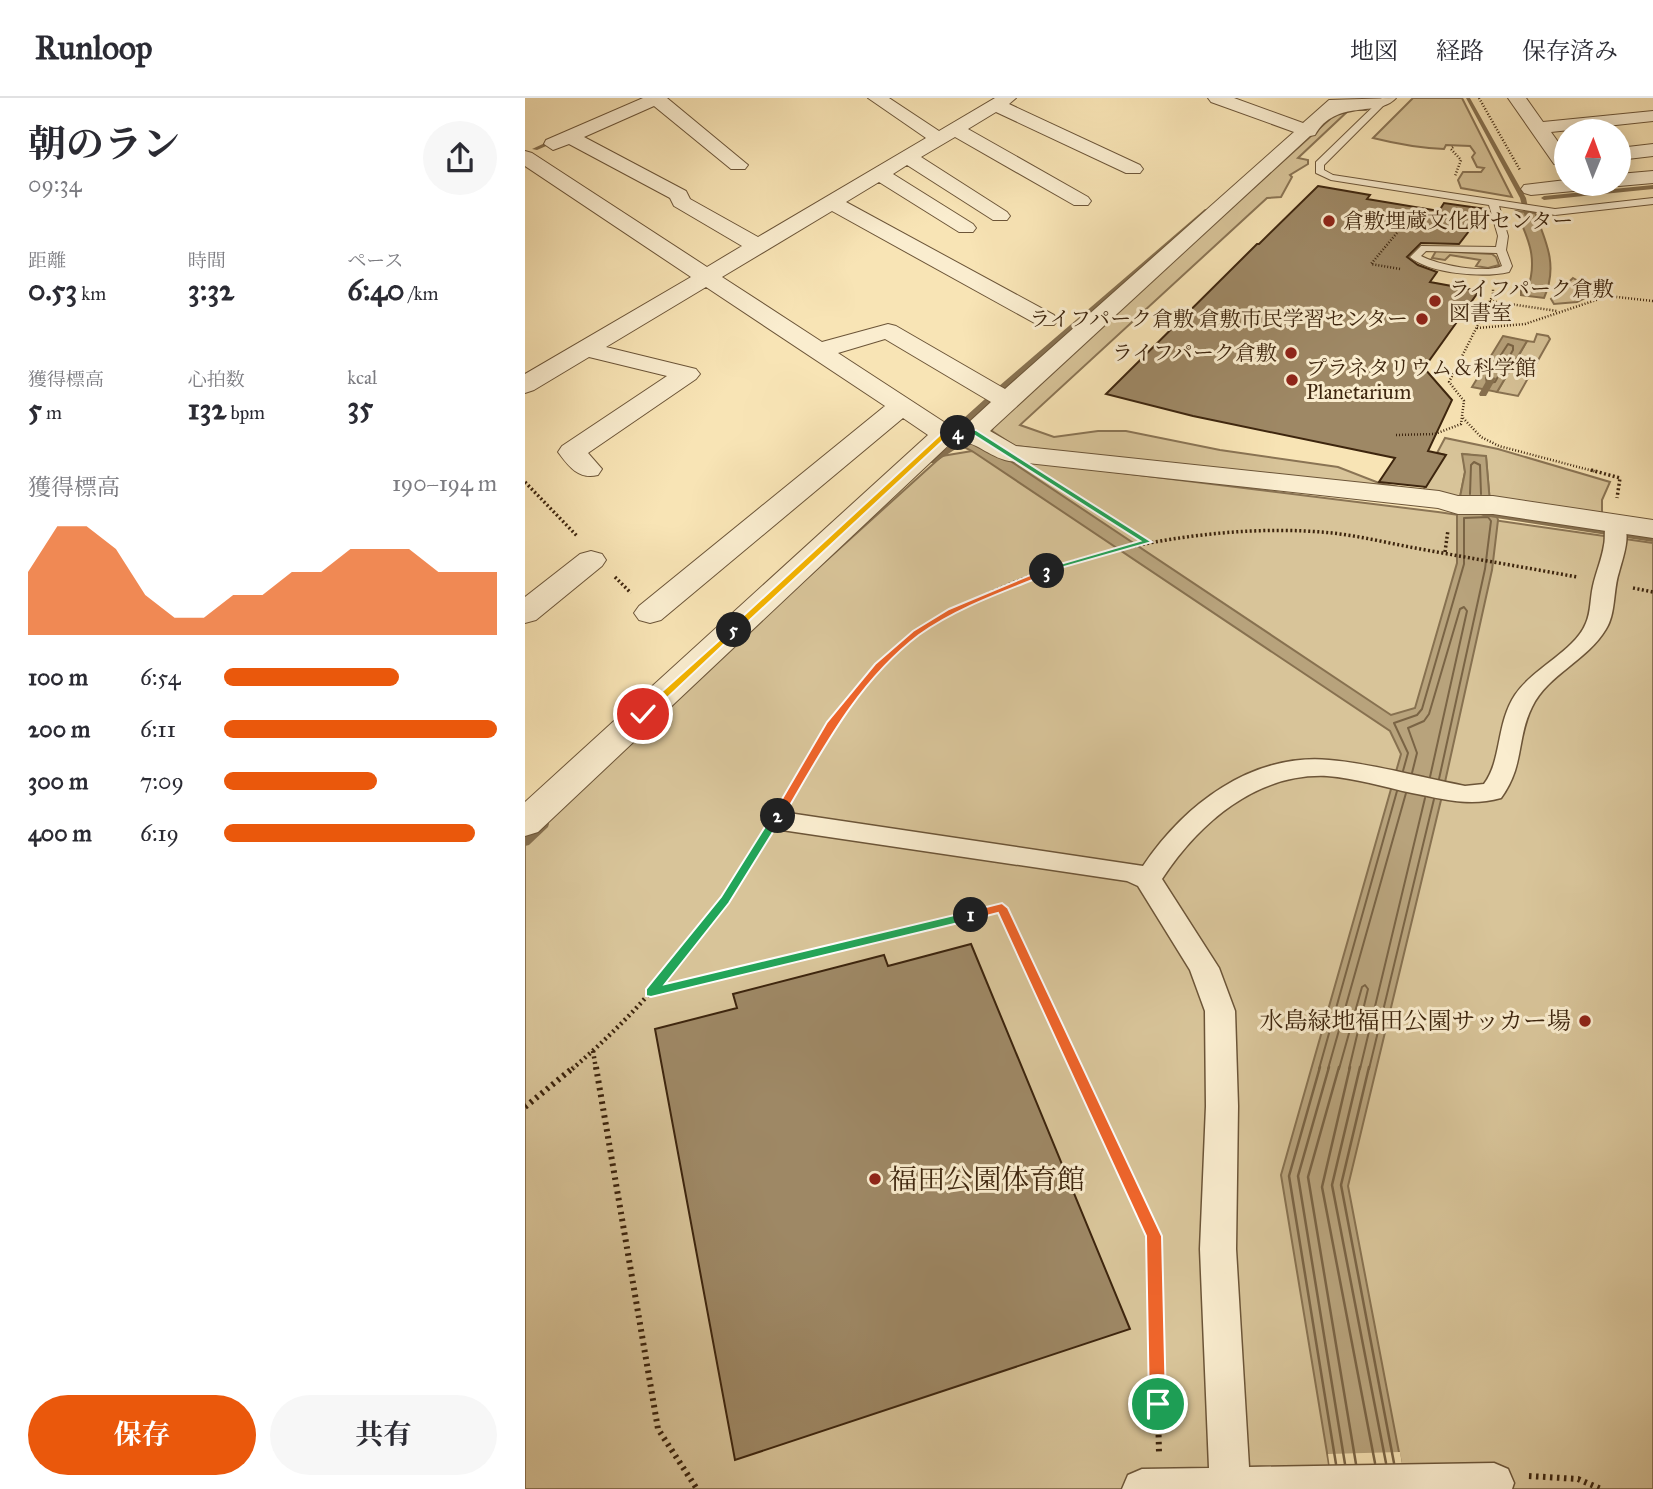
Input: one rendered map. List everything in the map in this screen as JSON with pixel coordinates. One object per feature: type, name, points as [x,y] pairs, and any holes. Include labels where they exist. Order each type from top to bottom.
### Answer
[{"type":"street","points":[[525,157],[657,98],[738,165]]},
{"type":"street","points":[[877,98],[1046,180],[1081,201]]},
{"type":"street","points":[[1217,98],[1309,131]]},
{"type":"street","points":[[1502,99],[1511,98]]},
{"type":"street","points":[[1517,98],[1554,150]]},
{"type":"street","points":[[974,432],[1309,131],[1335,104],[1386,99]]},
{"type":"street","points":[[525,385],[1001,101],[1126,166],[1046,180]]},
{"type":"street","points":[[1539,128],[1653,116]]},
{"type":"street","points":[[569,137],[679,195],[681,202],[757,246]]},
{"type":"street","points":[[1631,153],[1653,150]]},
{"type":"street","points":[[525,157],[946,434],[974,432],[1009,453],[1440,500],[1458,505],[1493,505],[1616,531],[1653,529]]},
{"type":"street","points":[[908,157],[1000,216]]},
{"type":"street","points":[[880,174],[965,228]]},
{"type":"street","points":[[1631,179],[1653,177]]},
{"type":"street","points":[[1531,189],[1554,187]]},
{"type":"street","points":[[831,202],[1046,320]]},
{"type":"street","points":[[820,350],[888,331],[1007,401]]},
{"type":"street","points":[[585,349],[687,374],[572,452],[588,470]]},
{"type":"street","points":[[650,613],[902,405]]},
{"type":"street","points":[[525,823],[946,434]]},
{"type":"street","points":[[1148,878],[1160,859],[1206,811],[1246,782],[1267,774],[1311,767],[1329,768],[1465,794],[1492,792],[1499,784],[1508,764],[1516,714],[1521,703],[1547,672],[1595,628],[1600,618],[1604,582],[1612,565],[1616,531]]},
{"type":"street","points":[[525,613],[591,560]]},
{"type":"street","points":[[525,575],[561,584]]},
{"type":"street","points":[[775,820],[1132,872],[1148,878],[1204,968],[1220,1011],[1218,1249],[1230,1487]]},
{"type":"street","points":[[1142,1489],[1494,1483]]},
{"type":"lane","points":[[1386,99],[1319,164],[1319,171],[1331,177],[1555,212],[1653,201]]},
{"type":"lane","points":[[1493,202],[1503,236],[1501,250],[1507,266],[1499,272],[1426,263],[1415,257],[1425,248],[1501,250]]},
{"type":"path","points":[[1479,98],[1531,189]]},
{"type":"path","points":[[1453,148],[1451,149],[1461,160],[1453,180]]},
{"type":"path","points":[[1477,328],[1525,324],[1608,296],[1653,301]]},
{"type":"path","points":[[1490,301],[1558,312]]},
{"type":"path","points":[[1396,435],[1435,434],[1453,429],[1467,410]]},
{"type":"path","points":[[1463,418],[1481,437],[1499,446],[1620,478],[1616,531]]},
{"type":"path","points":[[1009,453],[1147,542]]},
{"type":"path","points":[[525,1108],[593,1050],[651,992],[725,900],[831,724],[879,666],[916,633],[953,611],[1066,563],[1147,542],[1196,534],[1294,530],[1333,533],[1496,561]]},
{"type":"path","points":[[651,992],[1002,908],[1154,1236],[1160,1489]]},
{"type":"path","points":[[593,1050],[658,1429],[697,1489]]},
{"type":"path","points":[[1494,1483],[1533,1475],[1578,1479],[1601,1489]]},
{"type":"shaded area","points":[[1413,98],[1462,98],[1512,197],[1461,188],[1458,180],[1463,172],[1481,172],[1484,168],[1477,167],[1472,157],[1475,153],[1470,146],[1446,145],[1444,149],[1373,138]]},
{"type":"shaded area","points":[[1371,105],[1366,110],[1349,110],[1298,158],[1308,160],[1308,164],[1290,175],[1292,177],[1281,197],[1267,198],[1020,425],[1054,437],[1098,431],[1126,431],[1220,450],[1338,467],[1379,483],[1422,492],[1445,455],[1437,453],[1445,438],[1498,449],[1610,482],[1602,500],[1602,518],[1490,503],[1486,457],[1463,454],[1465,472],[1459,502],[1015,446],[992,431],[994,421],[1341,109]]},
{"type":"shaded area","points":[[1436,251],[1492,254],[1499,265],[1488,268],[1476,266],[1480,260],[1450,255],[1445,260],[1432,258]]},
{"type":"shaded area","points":[[1573,278],[1597,292],[1577,302],[1554,304],[1551,299]]},
{"type":"shaded area","points":[[1537,334],[1550,339],[1518,396],[1497,392],[1527,341],[1534,342]]},
{"type":"shaded area","points":[[972,451],[1050,464],[1438,512],[1653,543],[1653,1489],[525,1489],[525,833],[942,456]]},
{"type":"water","points":[[1516,211],[1535,213],[1547,245],[1550,276],[1544,298],[1521,295],[1521,289],[1528,288],[1532,258],[1528,239]]},
{"type":"water","points":[[1503,336],[1527,341],[1497,392],[1472,387]]},
{"type":"water","points":[[973,436],[1391,715],[1415,708],[1457,563],[1457,509],[1495,510],[1498,520],[1492,570],[1441,800],[1348,1186],[1406,1489],[1333,1489],[1281,1175],[1401,754],[1390,731],[972,451],[948,439]]},
{"type":"water","points":[[1462,454],[1486,456],[1490,503],[1459,502],[1465,472]]},
{"type":"pier","points":[[1400,1452],[1406,1489],[1333,1489],[1328,1454]]},
{"type":"building","name":"ライフパーク倉敷","points":[[1318,186],[1370,195],[1367,199],[1439,211],[1444,203],[1486,209],[1459,244],[1421,243],[1407,257],[1418,265],[1437,272],[1430,282],[1479,291],[1424,368],[1452,400],[1428,451],[1446,455],[1426,487],[1379,482],[1395,458],[1193,416],[1106,394]]},
{"type":"building","name":"福田公園体育館","points":[[971,944],[1130,1329],[735,1460],[655,1029],[737,1008],[733,994],[884,955],[888,966]]},
{"type":"waterway","points":[[1468,98],[1523,198],[1528,217]]},
{"type":"waterway","points":[[535,149],[558,139]]},
{"type":"waterway","points":[[1544,198],[1653,187]]},
{"type":"waterway","points":[[1001,389],[1207,210]]},
{"type":"waterway","points":[[1483,394],[1492,378]]},
{"type":"waterway","points":[[948,427],[957,428],[988,401]]},
{"type":"waterway","points":[[931,461],[965,440],[970,443]]},
{"type":"waterway","points":[[1483,514],[1653,539]]},
{"type":"waterway","points":[[525,842],[544,824]]},
{"type":"place","name":"倉敷埋蔵文化財センター","points":[[1329,221]]},
{"type":"place","name":"ライフパーク倉敷 図書室","points":[[1435,301]]},
{"type":"place","name":"ライフパーク倉敷 倉敷市民学習センター","points":[[1422,319]]},
{"type":"place","name":"ライフパーク倉敷","points":[[1291,353]]},
{"type":"place","name":"プラネタリウム＆科学館 Planetarium","points":[[1292,380]]},
{"type":"place","name":"水島緑地福田公園サッカー場","points":[[1585,1021]]},
{"type":"place","name":"福田公園体育館","points":[[875,1179]]},
{"type":"route","points":[[643,714],[946,434],[974,432],[1147,542],[1066,563],[998,590],[953,611],[916,633],[879,666],[831,724],[725,900],[651,992],[1002,908],[1154,1236],[1158,1404]]}]
